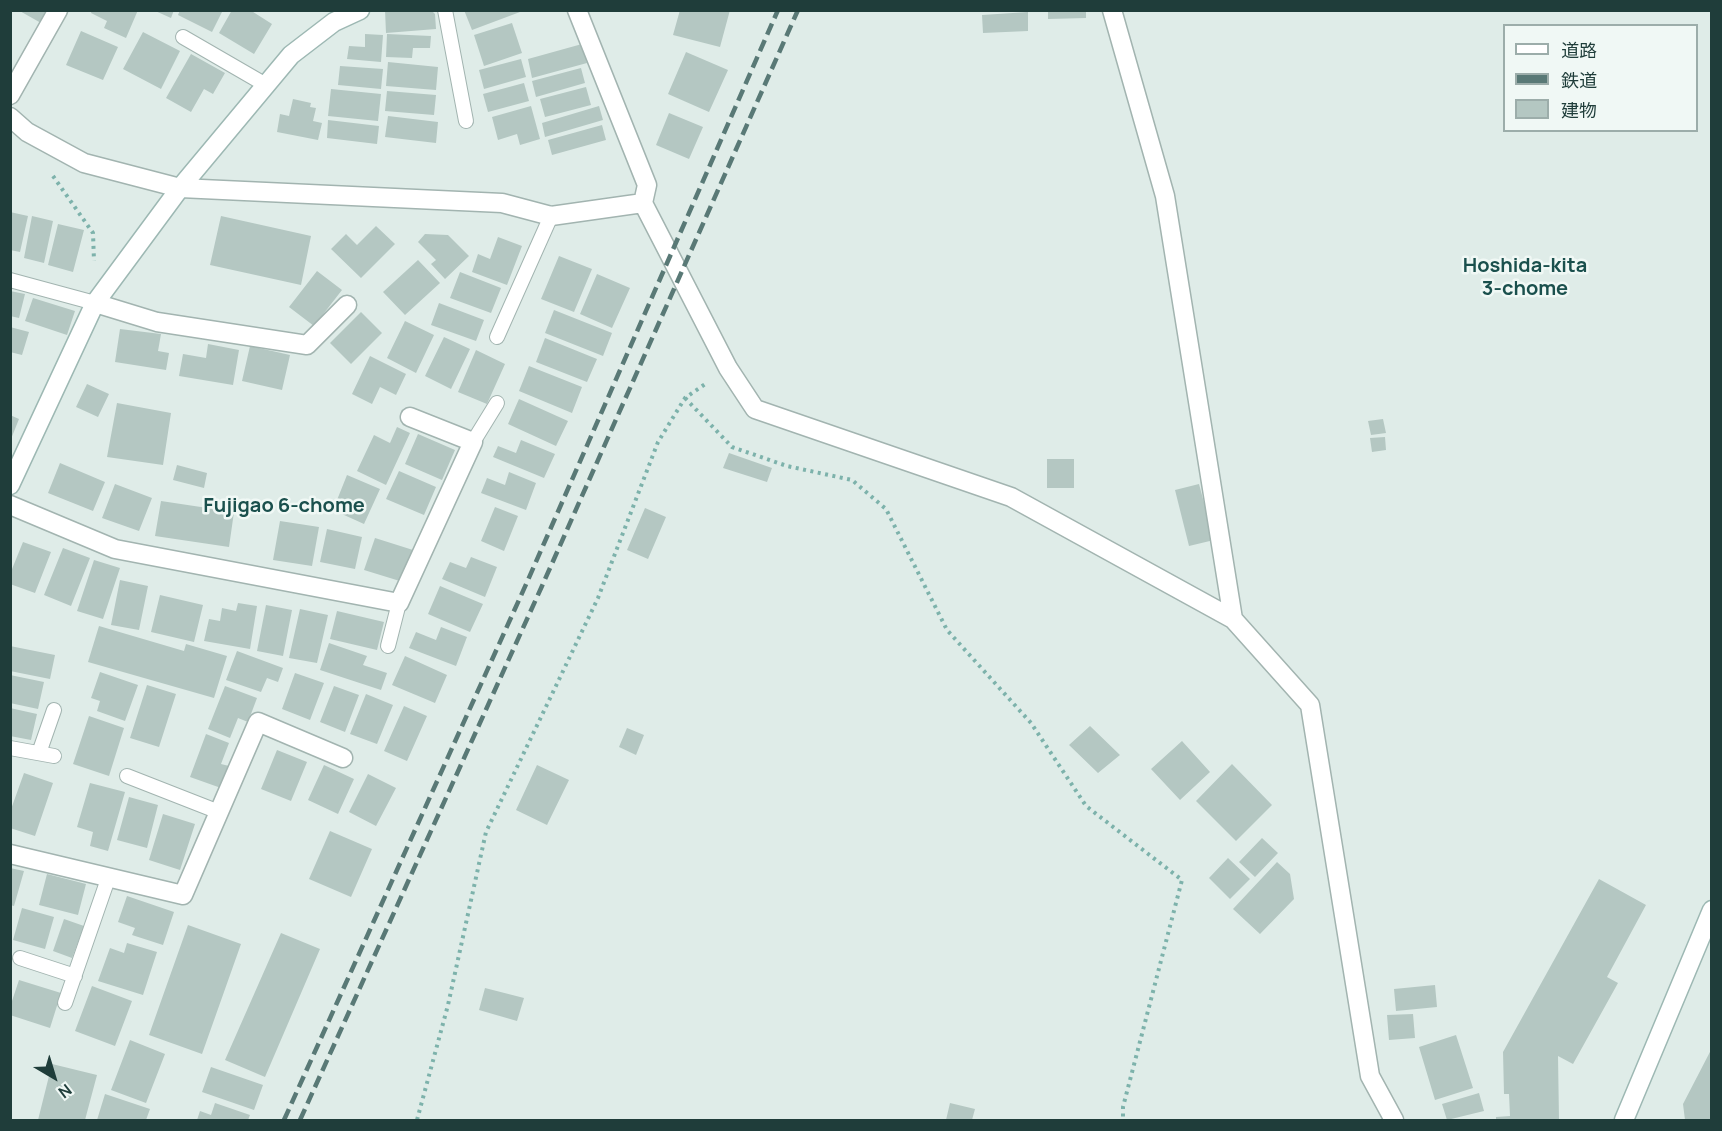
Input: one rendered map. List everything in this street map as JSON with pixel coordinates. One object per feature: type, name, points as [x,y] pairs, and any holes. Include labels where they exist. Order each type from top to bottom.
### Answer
[{"type":"street","points":[[10,95],[58,10]]},
{"type":"street","points":[[10,485],[95,303],[180,188],[291,55],[334,22],[360,10]]},
{"type":"street","points":[[577,10],[647,186],[643,203],[728,368],[756,409],[1011,496],[1233,619],[1310,705],[1370,1076],[1394,1120]]},
{"type":"street","points":[[1112,10],[1165,196],[1233,619]]},
{"type":"street","points":[[10,117],[27,132],[84,163],[180,188],[502,203],[551,216],[643,203]]},
{"type":"street","points":[[95,303],[157,322],[307,345],[347,305]]},
{"type":"street","points":[[10,505],[114,549],[399,603],[473,441],[410,417]]},
{"type":"street","points":[[10,854],[183,895],[258,722],[343,758]]},
{"type":"street","points":[[1624,1120],[1712,910]]},
{"type":"lane","points":[[445,10],[466,121]]},
{"type":"lane","points":[[183,37],[266,86]]},
{"type":"lane","points":[[497,337],[551,216]]},
{"type":"lane","points":[[10,280],[95,303]]},
{"type":"lane","points":[[473,441],[497,403]]},
{"type":"lane","points":[[388,646],[399,603]]},
{"type":"lane","points":[[39,753],[54,710]]},
{"type":"lane","points":[[10,748],[54,756]]},
{"type":"lane","points":[[127,776],[219,812]]},
{"type":"lane","points":[[65,1003],[109,876]]},
{"type":"lane","points":[[20,958],[75,975]]},
{"type":"path","points":[[51,174],[93,234],[95,303]]},
{"type":"path","points":[[417,1120],[448,1005],[486,832],[598,598],[658,442],[685,398],[728,368]]},
{"type":"path","points":[[685,398],[732,447],[787,466],[852,480],[886,509],[947,630],[1031,723],[1086,806],[1182,880],[1124,1107],[1123,1120]]},
{"type":"building","points":[[18,10],[47,10],[41,23]]},
{"type":"building","points":[[92,10],[138,10],[126,38],[104,28],[107,21],[91,13]]},
{"type":"building","points":[[153,10],[174,10],[171,18]]},
{"type":"building","points":[[180,10],[223,10],[212,32],[178,15]]},
{"type":"building","points":[[232,10],[250,10],[272,24],[254,54],[219,33]]},
{"type":"building","points":[[385,10],[431,10],[435,14],[436,29],[386,33]]},
{"type":"building","points":[[464,10],[520,10],[520,12],[472,30]]},
{"type":"building","points":[[680,10],[730,10],[720,47],[673,35]]},
{"type":"building","points":[[1048,10],[1086,10],[1086,18],[1048,19]]},
{"type":"building","points":[[1028,12],[1028,31],[983,33],[982,15]]},
{"type":"building","points":[[512,23],[522,53],[484,66],[474,35]]},
{"type":"building","points":[[81,31],[118,47],[103,80],[66,65]]},
{"type":"building","points":[[143,32],[180,51],[161,89],[123,69]]},
{"type":"building","points":[[365,34],[383,35],[381,62],[347,59],[349,46],[365,47]]},
{"type":"building","points":[[387,34],[431,36],[430,48],[413,48],[412,58],[386,57]]},
{"type":"building","points":[[582,44],[587,63],[532,78],[528,59]]},
{"type":"building","points":[[686,52],[728,70],[709,112],[668,94]]},
{"type":"building","points":[[191,54],[225,73],[213,94],[204,89],[191,112],[166,98]]},
{"type":"building","points":[[521,59],[526,77],[484,89],[479,70]]},
{"type":"building","points":[[388,62],[438,67],[436,90],[386,86]]},
{"type":"building","points":[[340,66],[383,69],[381,89],[338,85]]},
{"type":"building","points":[[581,68],[585,83],[536,97],[532,81]]},
{"type":"building","points":[[524,83],[529,101],[488,112],[483,94]]},
{"type":"building","points":[[586,87],[591,105],[545,117],[540,99]]},
{"type":"building","points":[[331,89],[381,94],[378,121],[328,116]]},
{"type":"building","points":[[387,91],[436,95],[434,115],[385,111]]},
{"type":"building","points":[[293,99],[311,103],[310,107],[316,108],[313,121],[322,123],[318,140],[277,132],[280,114],[289,116]]},
{"type":"building","points":[[531,106],[540,139],[520,145],[517,134],[498,140],[492,117]]},
{"type":"building","points":[[599,106],[603,120],[545,137],[542,123]]},
{"type":"building","points":[[669,113],[703,127],[689,159],[656,145]]},
{"type":"building","points":[[388,116],[438,122],[436,143],[385,137]]},
{"type":"building","points":[[328,120],[379,126],[377,144],[327,138]]},
{"type":"building","points":[[602,125],[606,140],[552,155],[548,140]]},
{"type":"building","points":[[10,212],[28,216],[20,252],[10,250]]},
{"type":"building","points":[[32,216],[53,221],[44,263],[24,258]]},
{"type":"building","points":[[221,216],[311,236],[301,285],[210,265]]},
{"type":"building","points":[[58,224],[84,230],[73,272],[48,265]]},
{"type":"building","points":[[376,226],[395,244],[361,278],[331,249],[346,234],[357,245]]},
{"type":"building","points":[[425,234],[448,235],[469,256],[445,279],[431,264],[436,260],[418,242]]},
{"type":"building","points":[[498,237],[522,246],[507,285],[472,272],[478,254],[490,259]]},
{"type":"building","points":[[559,256],[592,269],[574,312],[541,299]]},
{"type":"building","points":[[418,260],[440,283],[405,315],[383,292]]},
{"type":"building","points":[[317,271],[342,290],[314,326],[289,307]]},
{"type":"building","points":[[460,272],[501,288],[491,313],[450,298]]},
{"type":"building","points":[[597,274],[630,288],[612,328],[580,314]]},
{"type":"building","points":[[10,291],[25,294],[19,318],[10,316]]},
{"type":"building","points":[[33,298],[75,311],[67,335],[25,321]]},
{"type":"building","points":[[439,303],[484,320],[476,341],[431,325]]},
{"type":"building","points":[[554,310],[612,333],[603,356],[545,333]]},
{"type":"building","points":[[361,312],[382,333],[351,364],[330,343]]},
{"type":"building","points":[[405,321],[434,335],[416,373],[387,358]]},
{"type":"building","points":[[10,327],[29,332],[22,355],[10,352]]},
{"type":"building","points":[[120,329],[161,334],[158,351],[169,353],[166,370],[115,362]]},
{"type":"building","points":[[444,337],[470,349],[451,389],[425,376]]},
{"type":"building","points":[[545,338],[597,359],[587,382],[536,362]]},
{"type":"building","points":[[208,344],[239,350],[233,385],[179,376],[183,354],[206,358]]},
{"type":"building","points":[[250,346],[290,355],[282,390],[242,381]]},
{"type":"building","points":[[476,350],[505,364],[487,404],[458,392]]},
{"type":"building","points":[[370,356],[406,374],[396,395],[380,387],[372,404],[352,394]]},
{"type":"building","points":[[529,366],[582,387],[572,413],[519,391]]},
{"type":"building","points":[[87,384],[109,394],[98,417],[76,407]]},
{"type":"building","points":[[519,399],[568,421],[556,446],[508,424]]},
{"type":"building","points":[[117,403],[171,413],[163,465],[107,457]]},
{"type":"building","points":[[10,415],[19,419],[11,439],[10,439]]},
{"type":"building","points":[[1383,419],[1386,433],[1371,435],[1368,421]]},
{"type":"building","points":[[397,427],[410,433],[386,485],[357,471],[374,435],[390,443]]},
{"type":"building","points":[[418,434],[455,450],[442,480],[405,464]]},
{"type":"building","points":[[1385,437],[1386,450],[1372,452],[1370,438]]},
{"type":"building","points":[[521,440],[555,454],[544,478],[493,457],[498,446],[516,453]]},
{"type":"building","points":[[729,453],[772,468],[767,482],[723,468]]},
{"type":"building","points":[[1047,459],[1074,459],[1074,488],[1047,488]]},
{"type":"building","points":[[60,463],[105,482],[93,511],[48,493]]},
{"type":"building","points":[[177,465],[207,473],[204,488],[173,480]]},
{"type":"building","points":[[399,471],[436,487],[424,515],[386,499]]},
{"type":"building","points":[[509,472],[536,483],[526,510],[481,493],[487,478],[505,485]]},
{"type":"building","points":[[347,475],[380,489],[364,524],[333,510]]},
{"type":"building","points":[[115,484],[152,498],[139,531],[102,518]]},
{"type":"building","points":[[1199,484],[1214,540],[1189,546],[1175,490]]},
{"type":"building","points":[[161,501],[234,512],[229,547],[155,536]]},
{"type":"building","points":[[495,507],[518,516],[504,551],[481,541]]},
{"type":"building","points":[[645,508],[666,517],[648,559],[627,550]]},
{"type":"building","points":[[280,521],[319,527],[312,566],[273,560]]},
{"type":"building","points":[[327,529],[362,537],[355,569],[320,562]]},
{"type":"building","points":[[375,538],[413,550],[403,582],[364,570]]},
{"type":"building","points":[[23,542],[51,552],[35,593],[10,584],[10,574]]},
{"type":"building","points":[[63,548],[90,558],[71,606],[44,595]]},
{"type":"building","points":[[471,557],[497,567],[485,597],[442,579],[450,562],[466,568]]},
{"type":"building","points":[[94,560],[120,568],[103,619],[77,611]]},
{"type":"building","points":[[120,580],[148,586],[139,630],[111,625]]},
{"type":"building","points":[[440,586],[483,604],[470,632],[428,614]]},
{"type":"building","points":[[160,595],[203,605],[194,642],[151,632]]},
{"type":"building","points":[[238,603],[257,606],[250,649],[204,641],[209,619],[220,621],[222,608],[236,611]]},
{"type":"building","points":[[266,605],[292,610],[283,656],[257,651]]},
{"type":"building","points":[[300,609],[328,615],[317,663],[289,658]]},
{"type":"building","points":[[337,611],[384,622],[377,650],[330,639]]},
{"type":"building","points":[[99,626],[184,651],[186,644],[227,656],[214,698],[88,662]]},
{"type":"building","points":[[441,627],[467,637],[456,666],[409,648],[416,632],[436,640]]},
{"type":"building","points":[[329,643],[367,656],[363,665],[387,673],[381,690],[320,670]]},
{"type":"building","points":[[10,646],[55,655],[50,679],[10,671]]},
{"type":"building","points":[[237,651],[283,668],[278,682],[267,678],[261,692],[226,680]]},
{"type":"building","points":[[405,656],[447,675],[435,703],[392,685]]},
{"type":"building","points":[[100,672],[138,685],[125,721],[97,711],[100,701],[91,698]]},
{"type":"building","points":[[295,673],[324,683],[310,720],[282,709]]},
{"type":"building","points":[[10,675],[44,682],[38,709],[10,703]]},
{"type":"building","points":[[147,685],[176,694],[159,747],[130,738]]},
{"type":"building","points":[[225,686],[257,698],[248,722],[238,718],[230,738],[208,729]]},
{"type":"building","points":[[334,686],[359,695],[345,732],[320,722]]},
{"type":"building","points":[[366,694],[393,705],[377,744],[350,734]]},
{"type":"building","points":[[404,706],[427,716],[407,761],[384,751]]},
{"type":"building","points":[[10,708],[37,714],[31,740],[10,736]]},
{"type":"building","points":[[89,716],[124,728],[109,776],[73,764]]},
{"type":"building","points":[[1090,726],[1120,755],[1098,773],[1069,745]]},
{"type":"building","points":[[627,728],[644,735],[636,755],[619,747]]},
{"type":"building","points":[[206,734],[229,743],[221,764],[229,766],[221,788],[190,777]]},
{"type":"building","points":[[1182,741],[1210,772],[1180,800],[1151,769]]},
{"type":"building","points":[[277,750],[307,762],[291,801],[261,789]]},
{"type":"building","points":[[1232,764],[1272,805],[1236,841],[1196,801]]},
{"type":"building","points":[[324,765],[354,779],[338,814],[308,800]]},
{"type":"building","points":[[537,765],[569,780],[547,825],[516,810]]},
{"type":"building","points":[[24,773],[53,783],[35,836],[10,828],[10,812]]},
{"type":"building","points":[[368,774],[396,788],[376,826],[349,812]]},
{"type":"building","points":[[90,783],[125,792],[108,851],[90,846],[93,832],[77,827]]},
{"type":"building","points":[[129,797],[158,805],[147,848],[117,840]]},
{"type":"building","points":[[163,814],[195,824],[180,870],[149,860]]},
{"type":"building","points":[[330,831],[372,849],[351,897],[309,879]]},
{"type":"building","points":[[1262,838],[1278,853],[1255,877],[1239,862]]},
{"type":"building","points":[[1228,858],[1250,879],[1230,899],[1209,878]]},
{"type":"building","points":[[1277,862],[1290,874],[1294,899],[1260,934],[1233,909]]},
{"type":"building","points":[[10,868],[24,871],[14,906],[10,905]]},
{"type":"building","points":[[47,874],[86,884],[78,915],[39,905]]},
{"type":"building","points":[[1599,879],[1646,905],[1607,977],[1618,983],[1573,1064],[1558,1056],[1559,1120],[1496,1120],[1496,1117],[1510,1116],[1509,1094],[1504,1094],[1503,1052]]},
{"type":"building","points":[[127,896],[174,912],[163,945],[132,935],[135,928],[118,922]]},
{"type":"building","points":[[22,908],[54,917],[45,949],[13,940]]},
{"type":"building","points":[[64,919],[84,926],[72,958],[53,951]]},
{"type":"building","points":[[188,925],[241,944],[202,1054],[149,1035]]},
{"type":"building","points":[[281,933],[320,949],[265,1077],[225,1060]]},
{"type":"building","points":[[127,943],[157,952],[143,995],[98,981],[110,948],[124,953]]},
{"type":"building","points":[[19,980],[61,993],[50,1028],[10,1015],[10,1007]]},
{"type":"building","points":[[1435,985],[1437,1007],[1396,1011],[1394,989]]},
{"type":"building","points":[[92,986],[132,1001],[115,1046],[75,1031]]},
{"type":"building","points":[[485,988],[524,998],[517,1021],[479,1010]]},
{"type":"building","points":[[1413,1014],[1415,1038],[1389,1040],[1387,1015]]},
{"type":"building","points":[[1456,1035],[1473,1088],[1435,1100],[1419,1047]]},
{"type":"building","points":[[130,1040],[165,1054],[146,1103],[111,1090]]},
{"type":"building","points":[[1712,1048],[1712,1120],[1685,1120],[1683,1104]]},
{"type":"building","points":[[52,1064],[97,1075],[85,1120],[38,1120]]},
{"type":"building","points":[[211,1067],[263,1085],[254,1110],[202,1092]]},
{"type":"building","points":[[1479,1093],[1484,1111],[1447,1120],[1442,1104]]},
{"type":"building","points":[[105,1094],[150,1109],[146,1120],[97,1120]]},
{"type":"building","points":[[215,1103],[250,1115],[248,1120],[197,1120],[200,1111],[211,1115]]},
{"type":"building","points":[[950,1103],[975,1109],[972,1120],[946,1120]]},
{"type":"railway","points":[[284,1120],[528,580],[778,10]]},
{"type":"railway","points":[[300,1120],[542,586],[798,10]]},
{"type":"district","name":"Hoshida-kita 3-chome","points":[[1525,278]]},
{"type":"district","name":"Fujigao 6-chome","points":[[284,506]]}]
